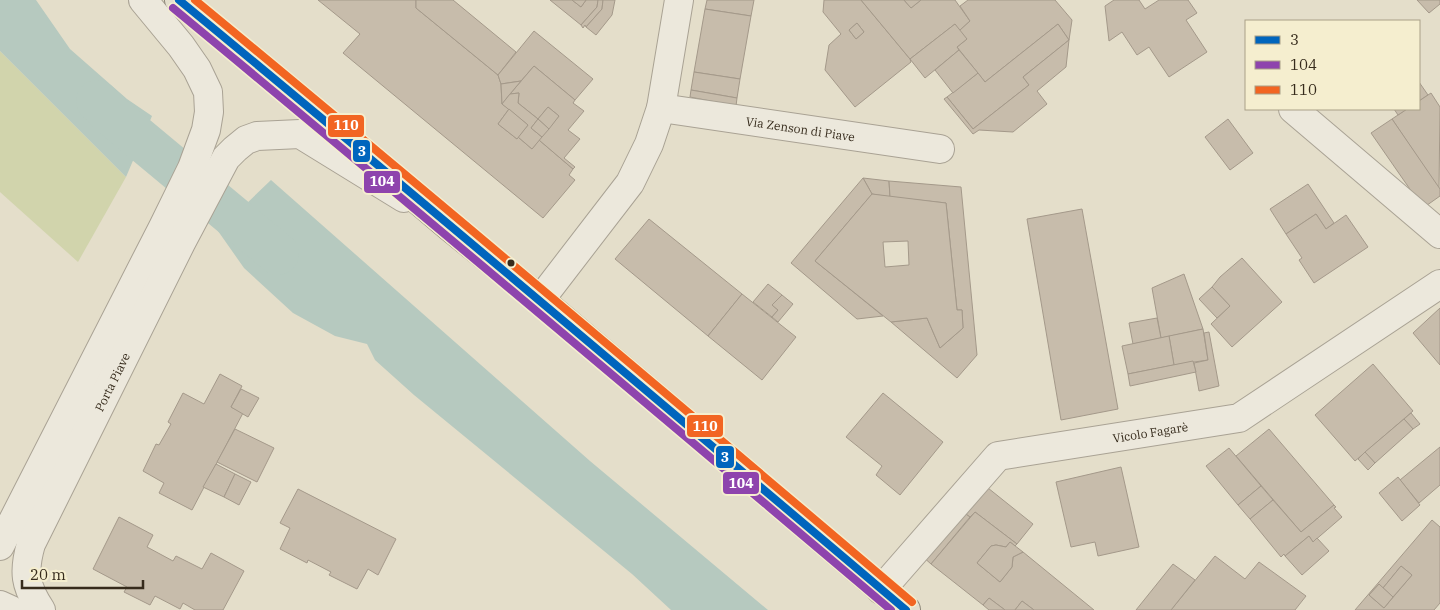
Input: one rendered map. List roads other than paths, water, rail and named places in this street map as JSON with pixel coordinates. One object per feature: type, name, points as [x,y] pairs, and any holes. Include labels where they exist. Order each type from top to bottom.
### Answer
[{"type":"main road","points":[[179,0],[540,300],[906,610]]},
{"type":"street","name":"Porta Piave","points":[[41,610],[32,597],[26,580],[26,562],[31,544],[172,235],[192,168],[206,130],[209,112],[208,92],[197,69],[143,0]]},
{"type":"street","points":[[540,300],[580,251],[630,183],[649,144],[661,108],[679,0]]},
{"type":"street","name":"Via Zenson di Piave","points":[[661,108],[940,149]]},
{"type":"street","points":[[1295,110],[1440,234]]},
{"type":"street","name":"Porta Piave","points":[[0,546],[172,235],[226,158],[246,140],[257,136],[300,134],[450,227]]},
{"type":"street","name":"Vicolo Fagarè","points":[[881,590],[998,456],[1239,418],[1440,284]]},
{"type":"street","points":[[0,605],[11,610]]},
{"type":"waterway","points":[[97,101],[117,120],[278,254]]}]
